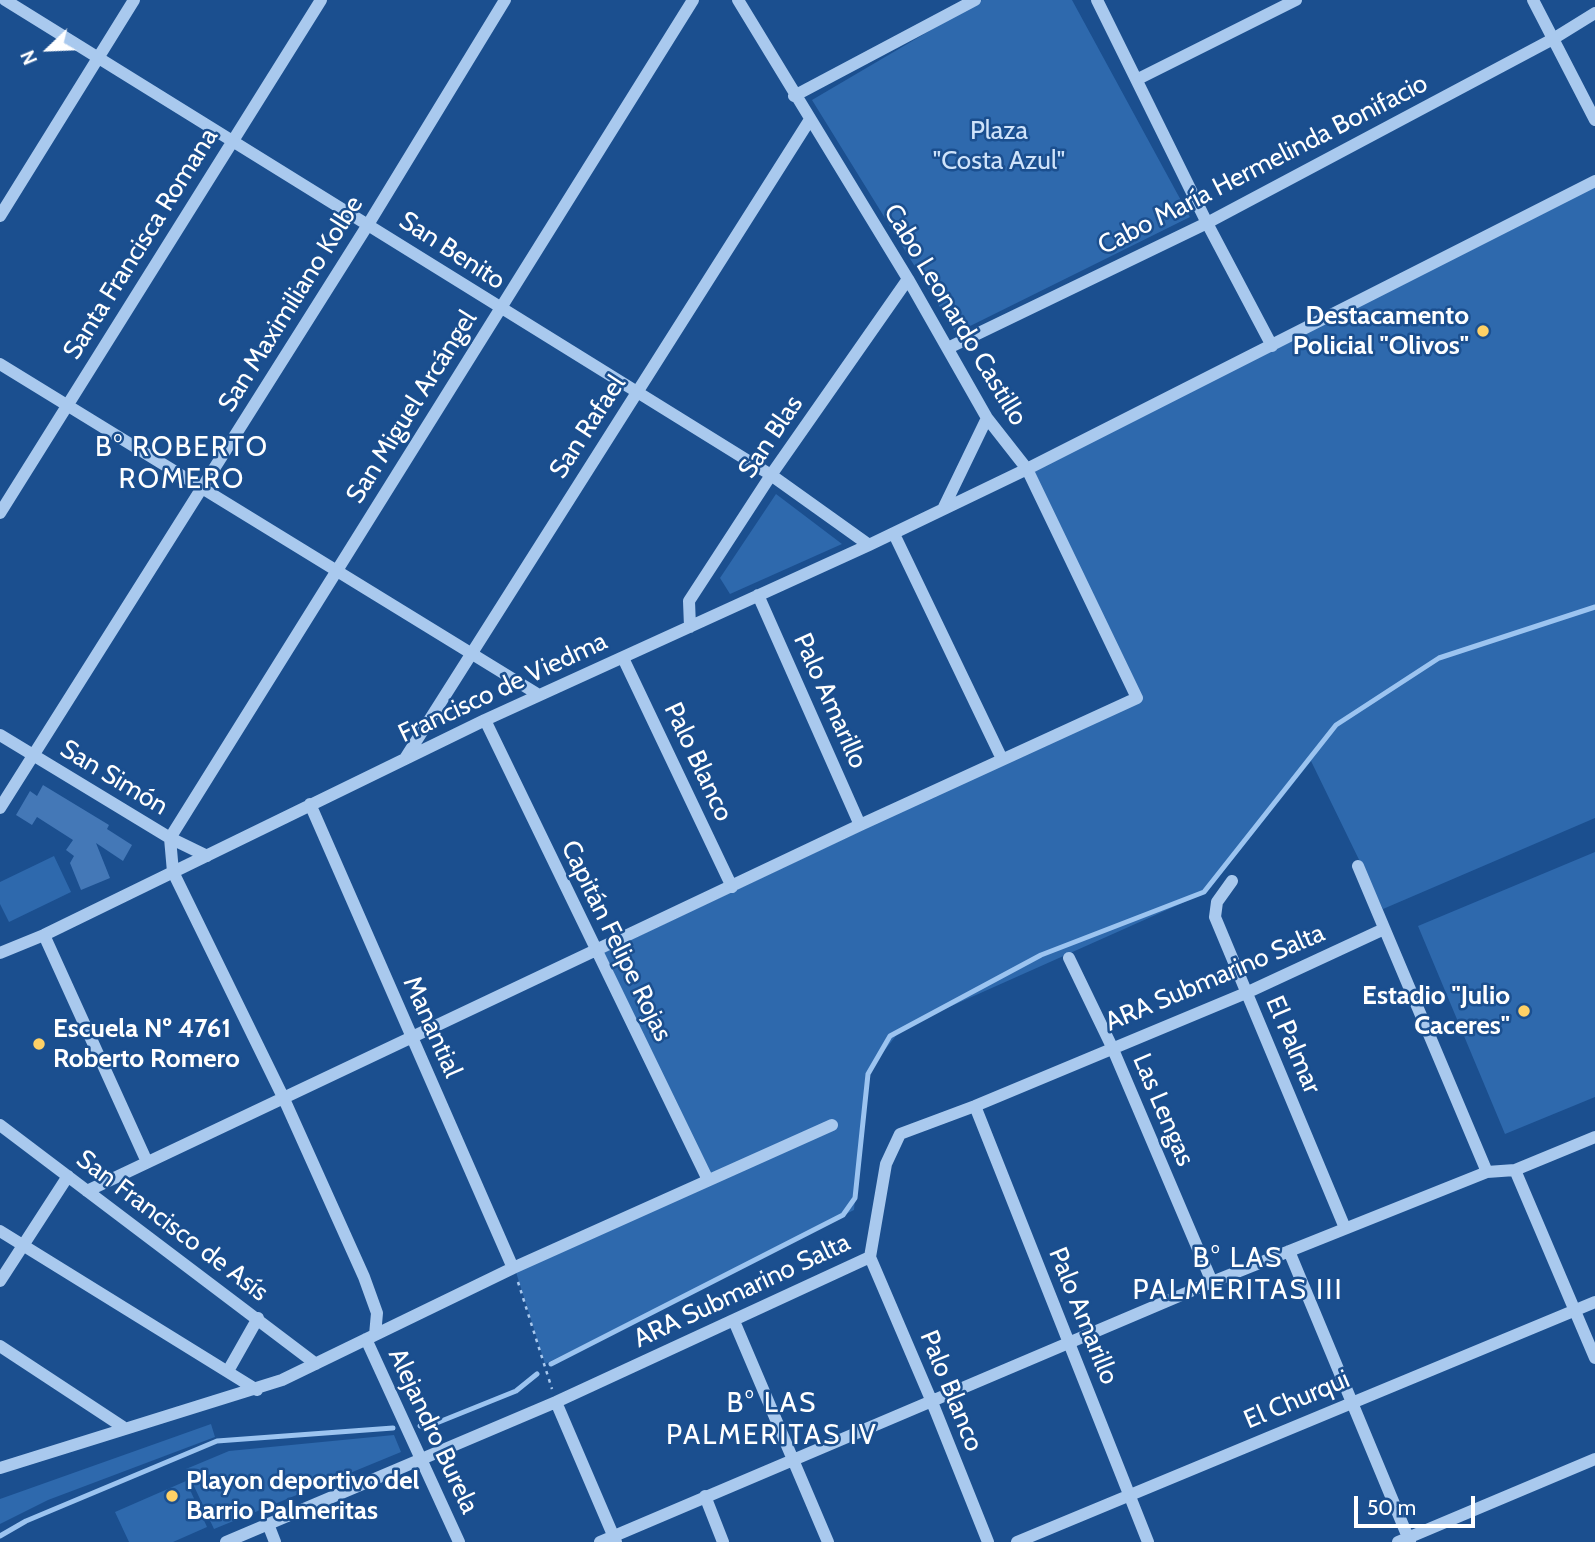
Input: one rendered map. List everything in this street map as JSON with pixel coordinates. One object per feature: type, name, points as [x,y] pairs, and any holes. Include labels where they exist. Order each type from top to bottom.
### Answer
[{"type":"street","name":"San Benito","points":[[5,0],[369,223],[500,309],[771,475],[869,545]]},
{"type":"street","points":[[0,216],[134,0]]},
{"type":"street","name":"Santa Francisca Romana","points":[[0,513],[321,0]]},
{"type":"street","name":"San Maximiliano Kolbe","points":[[0,808],[31,755],[203,489],[505,0]]},
{"type":"street","name":"San Miguel Arcángel","points":[[170,838],[693,0]]},
{"type":"street","name":"Cabo Leonardo Castillo","points":[[738,0],[809,121],[908,279],[987,418],[1027,469],[1137,698],[1002,760]]},
{"type":"street","points":[[794,96],[975,0]]},
{"type":"street","points":[[1097,0],[1207,223],[1272,346]]},
{"type":"street","points":[[1138,79],[1296,0]]},
{"type":"street","points":[[1533,0],[1595,120]]},
{"type":"street","name":"Cabo María Hermelinda Bonifacio","points":[[948,348],[1207,223],[1553,39],[1595,13]]},
{"type":"street","name":"San Rafael","points":[[406,758],[809,121]]},
{"type":"street","name":"Francisco de Viedma","points":[[0,953],[44,935],[485,720],[894,534],[1595,181]]},
{"type":"street","name":"San Blas","points":[[690,627],[689,601],[771,475],[908,279]]},
{"type":"street","points":[[0,364],[539,695]]},
{"type":"street","points":[[943,509],[987,418]]},
{"type":"street","points":[[87,1191],[1002,760],[894,534]]},
{"type":"street","name":"Palo Amarillo","points":[[758,595],[860,825]]},
{"type":"street","name":"Palo Blanco","points":[[623,657],[732,887]]},
{"type":"street","name":"Capitán Felipe Rojas","points":[[485,720],[708,1181]]},
{"type":"street","name":"San Simón","points":[[0,735],[170,838],[207,856]]},
{"type":"street","name":"Manantial","points":[[310,804],[513,1268]]},
{"type":"street","points":[[170,838],[173,872]]},
{"type":"street","points":[[1358,866],[1487,1172]]},
{"type":"street","name":"Alejandro Burela","points":[[173,872],[284,1099],[364,1277],[377,1313],[371,1337],[459,1542]]},
{"type":"street","name":"El Palmar","points":[[1232,881],[1217,902],[1215,918],[1345,1228]]},
{"type":"street","name":"ARA Submarino Salta","points":[[226,1542],[556,1402],[870,1257],[886,1164],[900,1134],[975,1106],[1246,993],[1384,929]]},
{"type":"street","points":[[44,935],[147,1162]]},
{"type":"street","name":"Las Lengas","points":[[1069,958],[1112,1047],[1212,1282]]},
{"type":"street","name":"Palo Amarillo","points":[[975,1106],[1149,1542]]},
{"type":"street","name":"San Francisco de Asís","points":[[0,1125],[316,1364]]},
{"type":"street","points":[[2,1464],[257,1390],[513,1268],[832,1125]]},
{"type":"street","points":[[600,1542],[615,1539],[705,1496],[1212,1282],[1487,1172],[1515,1170],[1595,1137]]},
{"type":"street","points":[[1515,1170],[1595,1358]]},
{"type":"street","points":[[0,1281],[68,1176]]},
{"type":"street","points":[[0,1231],[257,1390]]},
{"type":"street","points":[[1289,1251],[1405,1541],[1595,1459]]},
{"type":"street","name":"Palo Blanco","points":[[870,1257],[988,1542]]},
{"type":"street","name":"El Churqui","points":[[1017,1542],[1351,1401],[1595,1302]]},
{"type":"street","points":[[228,1371],[258,1318]]},
{"type":"street","points":[[734,1321],[828,1542]]},
{"type":"street","points":[[0,1346],[123,1427]]},
{"type":"street","points":[[556,1402],[615,1539]]},
{"type":"street","points":[[705,1496],[723,1542]]},
{"type":"street","points":[[268,1524],[275,1542]]},
{"type":"path","points":[[513,1268],[556,1402]]},
{"type":"green space","name":"Plaza \"Costa Azul\"","points":[[982,0],[1072,0],[1190,217],[956,333],[812,100]]},
{"type":"green space","points":[[1595,186],[1595,818],[1383,909],[1311,761],[1207,892],[902,1028],[866,1074],[854,1210],[545,1364],[515,1269],[709,1181],[601,954],[1138,699],[1028,470]]},
{"type":"green space","points":[[776,494],[842,544],[730,594],[720,578]]},
{"type":"green space","name":"Estadio \"Julio Caceres\"","points":[[1595,852],[1595,1097],[1505,1134],[1418,926]]},
{"type":"green space","points":[[54,856],[71,892],[9,922],[0,904],[0,882]]},
{"type":"green space","points":[[211,1424],[215,1437],[48,1500],[0,1524],[0,1499]]},
{"type":"green space","points":[[394,1435],[401,1452],[214,1529],[186,1469],[229,1451]]},
{"type":"green space","name":"Playon deportivo del Barrio Palmeritas","points":[[186,1481],[207,1527],[173,1542],[129,1542],[115,1512]]},
{"type":"building","points":[[43,785],[109,825],[107,829],[132,845],[123,861],[96,843],[110,878],[81,890],[70,863],[74,856],[66,850],[73,840],[37,817],[32,825],[16,815],[30,791],[37,796]]},
{"type":"waterway","points":[[551,1364],[843,1215],[855,1198],[868,1074],[890,1036],[1041,955],[1204,892],[1336,725],[1439,658],[1595,607]]},
{"type":"waterway","points":[[420,1426],[434,1424],[516,1391],[537,1374]]},
{"type":"waterway","points":[[0,1536],[26,1521],[217,1441],[393,1428]]},
{"type":"place","name":"Destacamento Policial \"Olivos\"","points":[[1483,331]]},
{"type":"place","name":"Estadio \"Julio Caceres\"","points":[[1524,1011]]},
{"type":"place","name":"Escuela Nº 4761 Roberto Romero","points":[[39,1044]]},
{"type":"place","name":"Playon deportivo del Barrio Palmeritas","points":[[172,1496]]},
{"type":"district","name":"B° ROBERTO ROMERO","points":[[182,464]]},
{"type":"district","name":"B° LAS PALMERITAS III","points":[[1238,1275]]},
{"type":"district","name":"B° LAS PALMERITAS IV","points":[[772,1420]]}]
